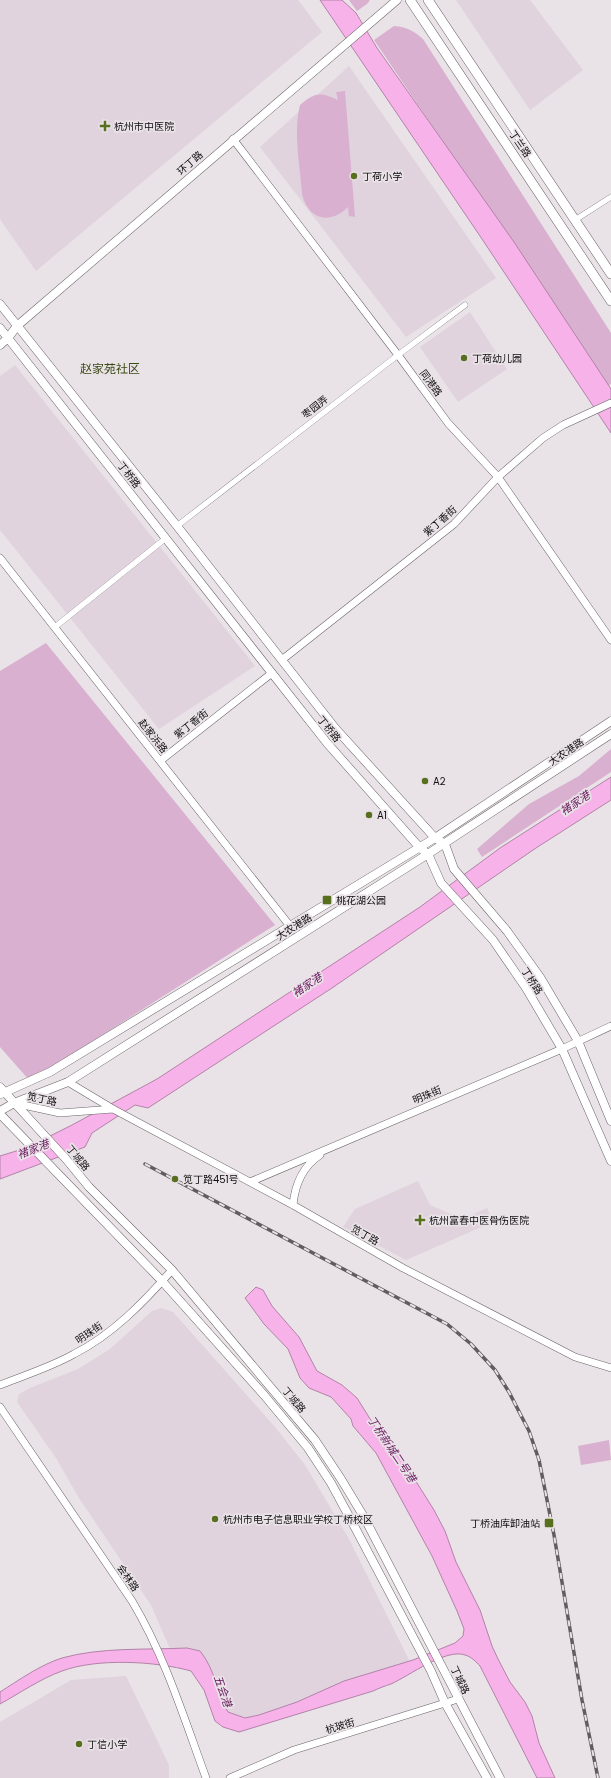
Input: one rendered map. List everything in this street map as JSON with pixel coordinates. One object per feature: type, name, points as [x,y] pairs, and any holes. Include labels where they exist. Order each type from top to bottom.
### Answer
[{"type":"main road","name":"环丁路","points":[[0,345],[8,338],[17,326],[233,139],[397,0]]},
{"type":"main road","name":"丁兰路","points":[[410,0],[611,301]]},
{"type":"main road","name":"丁兰路","points":[[428,0],[611,274]]},
{"type":"main road","name":"丁桥路","points":[[0,304],[283,659],[335,728],[435,838],[445,844],[454,869],[507,931],[536,971],[578,1041],[611,1121]]},
{"type":"main road","name":"丁桥路","points":[[0,328],[327,743],[420,848],[428,854],[441,883],[493,940],[526,988],[562,1049],[611,1161]]},
{"type":"main road","name":"大农港路","points":[[2,1091],[50,1072],[420,848],[611,721]]},
{"type":"main road","name":"大农港路","points":[[0,1111],[14,1103],[68,1082],[445,844],[611,734]]},
{"type":"main road","name":"丁城路","points":[[2,1091],[38,1128],[90,1187],[172,1270],[315,1440],[364,1517],[500,1778]]},
{"type":"main road","name":"丁城路","points":[[0,1114],[162,1281],[264,1395],[308,1448],[331,1483],[431,1671],[445,1703],[487,1778]]},
{"type":"street","name":"同港路","points":[[233,139],[448,423],[498,478],[611,640]]},
{"type":"street","points":[[575,220],[611,197]]},
{"type":"street","name":"枣园弄","points":[[177,526],[465,305]]},
{"type":"street","name":"紫丁香街","points":[[283,659],[454,524],[498,478],[543,438],[563,425],[611,403]]},
{"type":"street","points":[[55,627],[166,538]]},
{"type":"street","name":"赵家浜路","points":[[0,558],[290,926]]},
{"type":"street","name":"紫丁香街","points":[[160,761],[272,673]]},
{"type":"street","name":"明珠街","points":[[250,1182],[562,1049],[611,1026]]},
{"type":"street","name":"笕丁路","points":[[68,1082],[113,1109],[292,1205],[403,1268],[575,1357],[611,1368]]},
{"type":"street","name":"笕丁路","points":[[14,1103],[60,1113],[113,1109]]},
{"type":"street","points":[[292,1205],[294,1189],[302,1172],[314,1159],[333,1146]]},
{"type":"street","name":"明珠街","points":[[0,1385],[74,1355],[97,1341],[118,1324],[172,1270]]},
{"type":"street","name":"会林路","points":[[0,1407],[132,1601],[145,1623],[168,1673],[206,1778]]},
{"type":"street","name":"杭玻街","points":[[230,1778],[294,1750],[458,1699]]},
{"type":"shaded area","name":"杭州市中医院","points":[[0,0],[298,0],[322,32],[36,271],[0,219]]},
{"type":"shaded area","points":[[349,0],[370,0],[357,11]]},
{"type":"shaded area","points":[[456,0],[530,0],[583,70],[530,110]]},
{"type":"shaded area","points":[[394,26],[403,27],[410,30],[423,39],[611,333],[611,384],[608,386],[374,40]]},
{"type":"shaded area","name":"丁荷小学","points":[[349,66],[496,278],[406,337],[260,147]]},
{"type":"shaded area","points":[[345,91],[355,217],[349,217],[348,207],[341,213],[334,216],[327,218],[320,217],[309,210],[302,194],[297,138],[300,105],[310,98],[318,95],[327,96],[338,100],[336,92]]},
{"type":"shaded area","name":"丁荷幼儿园","points":[[470,312],[507,369],[458,402],[420,347]]},
{"type":"shaded area","points":[[15,365],[255,666],[159,729],[0,530],[0,376]]},
{"type":"shaded area","points":[[46,643],[275,925],[30,1081],[0,1047],[0,671]]},
{"type":"shaded area","points":[[611,749],[611,772],[482,857],[477,849],[529,804],[579,776]]},
{"type":"shaded area","name":"杭州富春中医骨伤医院","points":[[418,1181],[430,1205],[462,1219],[487,1208],[493,1222],[406,1260],[343,1227],[355,1209]]},
{"type":"shaded area","name":"杭州市电子信息职业学校丁桥校区","points":[[161,1308],[173,1312],[275,1427],[305,1465],[349,1539],[411,1664],[235,1726],[218,1711],[202,1653],[171,1651],[151,1605],[79,1498],[56,1458],[17,1402],[19,1394],[30,1388],[78,1369],[110,1349],[152,1311]]},
{"type":"shaded area","points":[[609,1440],[611,1460],[581,1465],[578,1446]]},
{"type":"shaded area","name":"丁信小学","points":[[126,1676],[169,1765],[169,1778],[0,1778],[0,1722],[71,1680]]},
{"type":"water","points":[[320,0],[342,0],[356,13],[377,48],[514,242],[611,389],[611,433],[482,239]]},
{"type":"water","name":"褚家港","points":[[611,777],[611,800],[536,848],[332,988],[148,1108],[135,1105],[92,1133],[85,1147],[0,1179],[0,1156],[26,1148],[157,1079],[420,907],[500,848]]},
{"type":"water","name":"丁桥新城二号港","points":[[256,1287],[263,1290],[272,1306],[299,1337],[317,1371],[342,1385],[357,1398],[384,1441],[395,1448],[434,1510],[445,1531],[456,1562],[480,1610],[498,1659],[510,1682],[525,1702],[532,1716],[539,1743],[555,1778],[537,1778],[480,1666],[470,1657],[465,1655],[448,1655],[391,1684],[373,1691],[239,1732],[223,1727],[215,1721],[204,1690],[191,1671],[144,1663],[126,1662],[92,1664],[76,1667],[46,1678],[0,1704],[0,1692],[38,1669],[62,1658],[92,1652],[187,1648],[200,1651],[205,1658],[213,1673],[224,1705],[228,1712],[245,1718],[259,1715],[297,1702],[344,1681],[413,1660],[455,1643],[463,1636],[464,1629],[432,1556],[376,1453],[353,1426],[351,1419],[331,1397],[309,1388],[300,1378],[288,1349],[264,1324],[245,1298]]},
{"type":"railway","points":[[145,1164],[447,1324],[471,1344],[495,1370],[509,1392],[529,1431],[539,1460],[554,1535],[582,1700],[598,1778]]},
{"type":"place","name":"杭州市中医院","points":[[105,126]]},
{"type":"place","name":"丁荷小学","points":[[354,176]]},
{"type":"place","name":"丁荷幼儿园","points":[[464,358]]},
{"type":"place","name":"A2","points":[[425,781]]},
{"type":"place","name":"A1","points":[[369,815]]},
{"type":"place","name":"桃花湖公园","points":[[327,900]]},
{"type":"place","name":"笕丁路451号","points":[[175,1179]]},
{"type":"place","name":"杭州富春中医骨伤医院","points":[[420,1220]]},
{"type":"place","name":"杭州市电子信息职业学校丁桥校区","points":[[215,1519]]},
{"type":"place","name":"丁桥油库卸油站","points":[[549,1523]]},
{"type":"place","name":"丁信小学","points":[[79,1744]]},
{"type":"district","name":"赵家苑社区","points":[[110,368]]},
{"type":"water label","name":"五会港","points":[[223,1691]]}]
